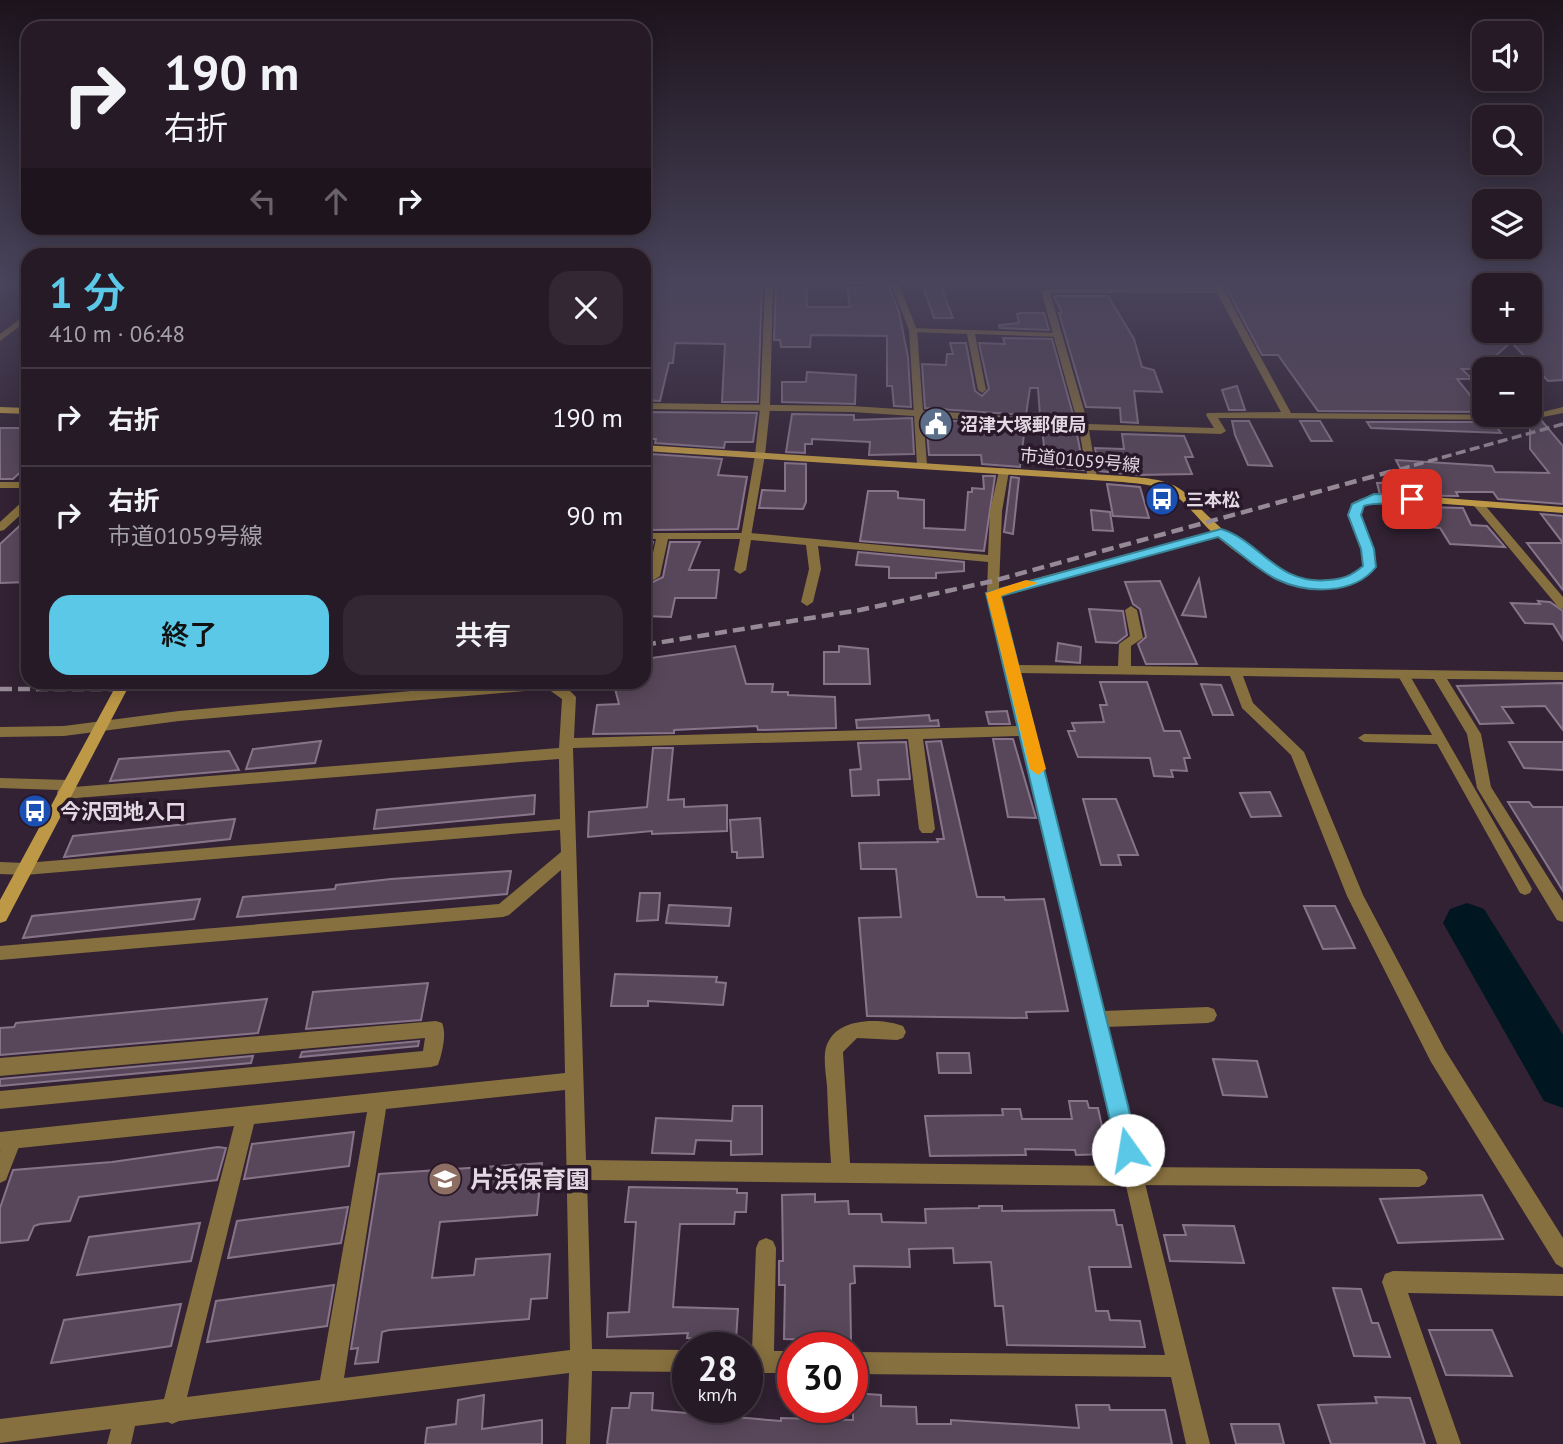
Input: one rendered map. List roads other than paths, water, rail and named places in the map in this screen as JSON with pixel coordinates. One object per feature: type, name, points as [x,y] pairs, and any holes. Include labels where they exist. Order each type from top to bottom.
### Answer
[{"type":"street","points":[[760,455],[767,351]]},
{"type":"street","points":[[915,351],[922,465]]},
{"type":"street","points":[[1063,351],[1083,426],[1091,477]]},
{"type":"street","points":[[1253,351],[1288,416]]},
{"type":"street","points":[[0,410],[21,411]]},
{"type":"street","points":[[1083,426],[1221,431],[1211,415],[1528,417],[1563,410]]},
{"type":"street","name":"市道01059号線","points":[[651,448],[1091,477],[1164,485],[1176,491],[1221,533],[1281,576],[1330,586],[1356,579],[1370,567],[1368,549],[1354,515],[1358,504],[1374,498],[1563,510]]},
{"type":"street","points":[[1004,471],[996,511],[993,593],[1029,731],[1198,1444]]},
{"type":"street","points":[[0,485],[21,485]]},
{"type":"street","points":[[1479,505],[1563,605]]},
{"type":"street","points":[[0,528],[21,508]]},
{"type":"street","points":[[993,593],[1221,533]]},
{"type":"street","points":[[651,536],[746,536],[994,559]]},
{"type":"street","points":[[653,576],[663,536]]},
{"type":"street","points":[[740,570],[746,536]]},
{"type":"street","points":[[807,602],[815,569],[812,542]]},
{"type":"street","points":[[1124,670],[1125,644],[1138,638],[1131,610]]},
{"type":"street","points":[[1011,669],[1563,676]]},
{"type":"street","points":[[1235,672],[1247,705],[1297,752],[1355,896],[1432,1044],[1563,1257]]},
{"type":"street","points":[[1438,675],[1474,734],[1484,788],[1563,915]]},
{"type":"street","points":[[0,916],[121,689]]},
{"type":"street","points":[[0,732],[99,728],[179,716],[493,689]]},
{"type":"street","points":[[558,689],[569,697],[566,748],[567,824],[581,1360],[578,1444]]},
{"type":"street","points":[[0,783],[66,789],[566,748],[1029,731]]},
{"type":"street","points":[[915,735],[928,829]]},
{"type":"street","points":[[0,868],[25,869],[567,824]]},
{"type":"street","points":[[0,953],[503,910],[568,855]]},
{"type":"street","points":[[1097,1019],[1208,1015]]},
{"type":"street","points":[[0,1067],[436,1029],[431,1059],[0,1100]]},
{"type":"street","points":[[841,1172],[834,1051],[842,1037],[855,1029],[897,1032]]},
{"type":"street","points":[[7,1140],[572,1081]]},
{"type":"street","points":[[330,1391],[378,1101]]},
{"type":"street","points":[[172,1412],[246,1115]]},
{"type":"street","points":[[575,1170],[1134,1176]]},
{"type":"street","points":[[758,1332],[766,1248]]},
{"type":"street","points":[[1450,1444],[1393,1282],[1563,1285]]},
{"type":"street","points":[[0,1432],[581,1360],[672,1361]]},
{"type":"street","points":[[868,1363],[1179,1366]]},
{"type":"street","points":[[119,1444],[125,1418]]},
{"type":"lane","points":[[974,351],[982,390]]},
{"type":"lane","points":[[651,406],[919,412],[1083,426]]},
{"type":"lane","points":[[746,536],[760,455]]},
{"type":"lane","points":[[1403,674],[1525,888]]},
{"type":"lane","points":[[1364,738],[1441,740]]},
{"type":"lane","points":[[0,1174],[7,1140]]},
{"type":"lane","points":[[1134,1176],[1419,1178]]},
{"type":"waterway","points":[[1467,923],[1563,1083]]},
{"type":"railway","points":[[1386,473],[1563,424]]},
{"type":"railway","points":[[651,644],[860,610],[993,581],[1393,471]]},
{"type":"railway","points":[[0,689],[21,689]]},
{"type":"railway","points":[[21,689],[121,689]]},
{"type":"place","name":"沼津大塚郵便局","points":[[936,424]]},
{"type":"place","name":"三本松","points":[[1162,499]]},
{"type":"place","name":"今沢団地入口","points":[[35,811]]},
{"type":"place","name":"片浜保育園","points":[[445,1179]]}]
